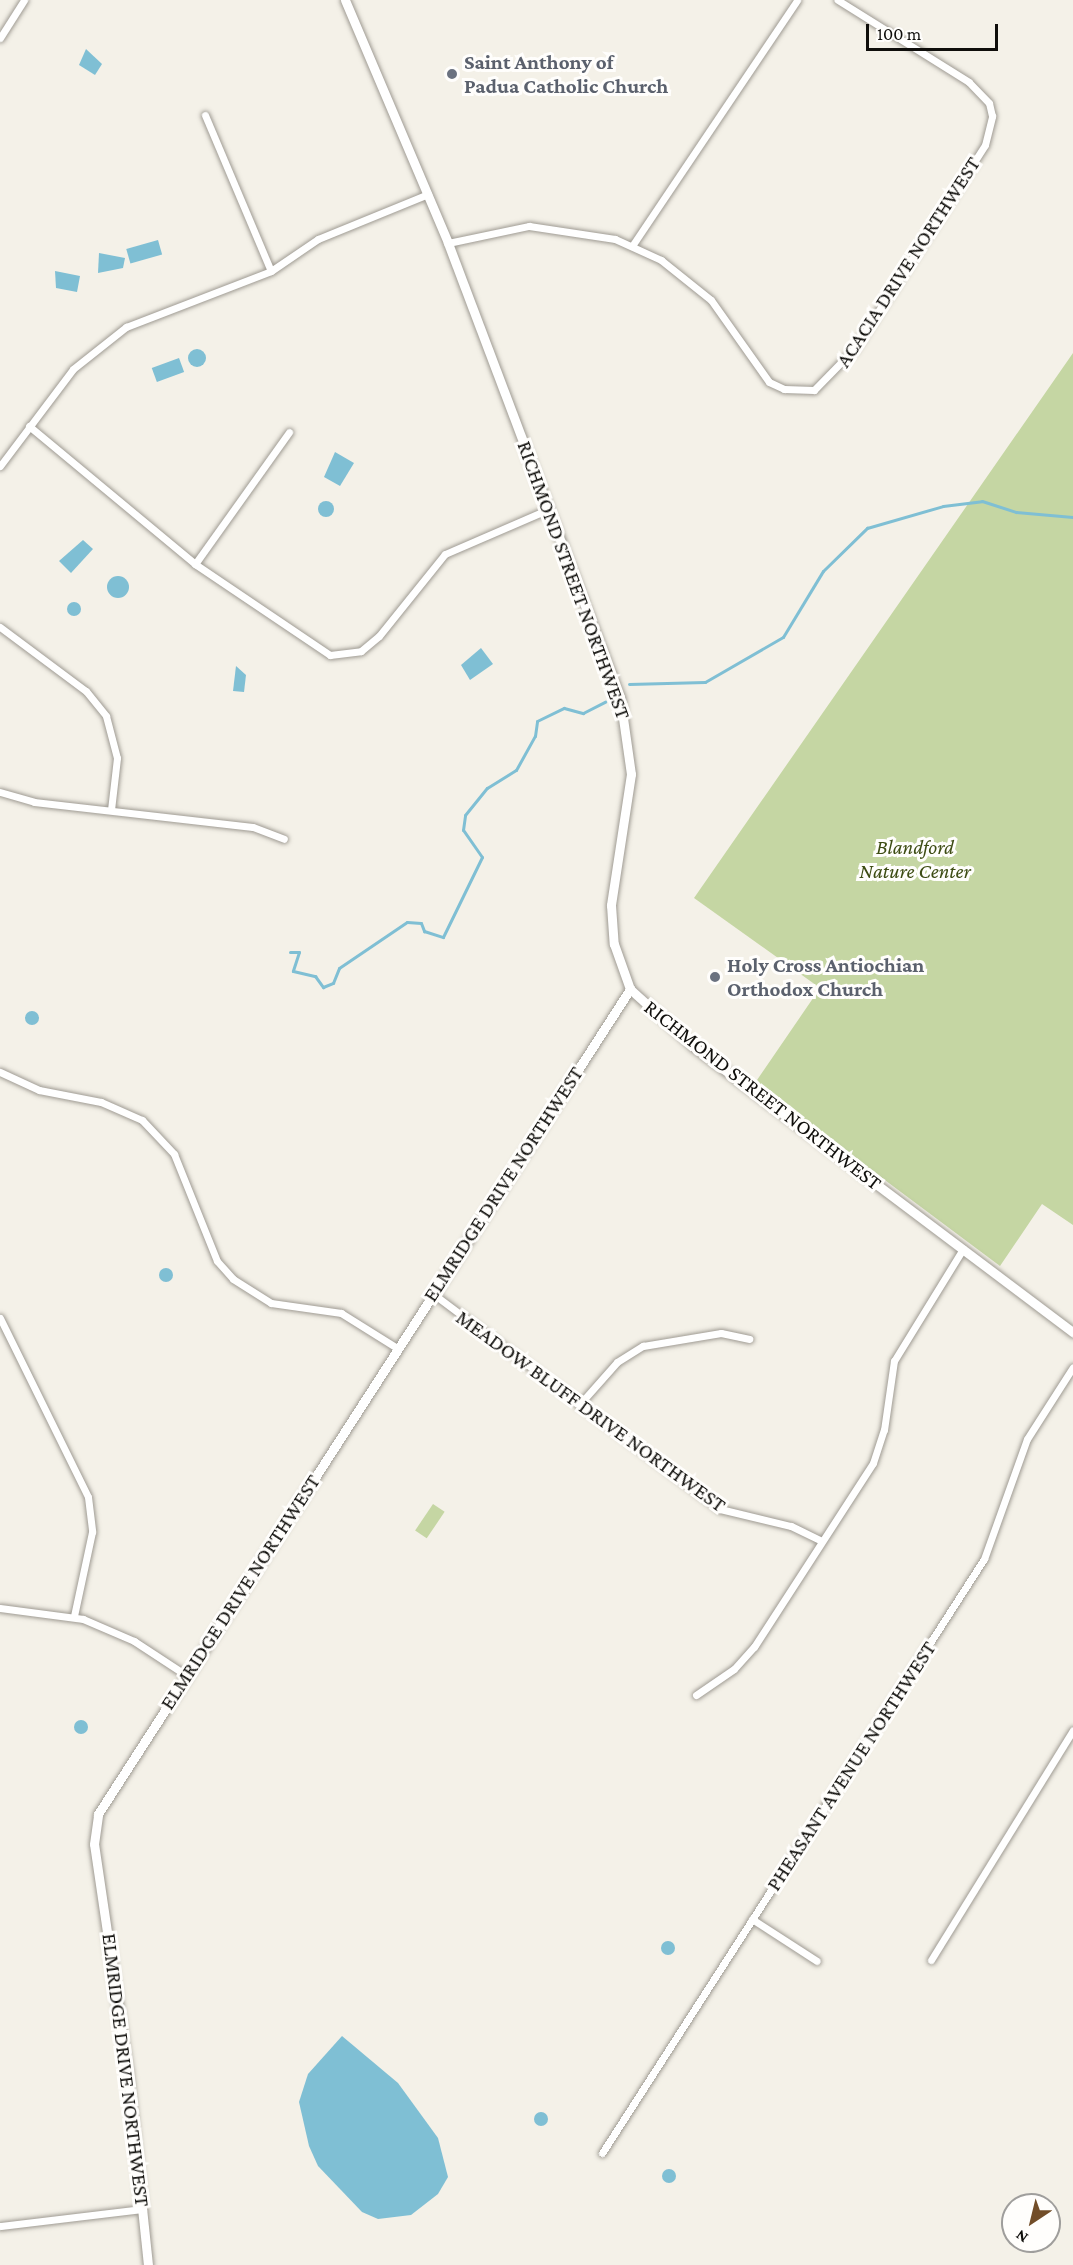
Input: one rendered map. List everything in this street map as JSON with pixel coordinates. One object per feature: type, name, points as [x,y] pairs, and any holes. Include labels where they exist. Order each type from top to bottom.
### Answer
[{"type":"street","points":[[0,38],[24,0]]},
{"type":"street","name":"RICHMOND STREET NORTHWEST","points":[[345,0],[448,243],[549,509],[629,732],[630,786],[610,905],[614,944],[630,989],[684,1039],[1073,1332]]},
{"type":"street","points":[[632,246],[797,0]]},
{"type":"street","name":"ACACIA DRIVE NORTHWEST","points":[[448,243],[529,226],[582,231],[632,246],[661,260],[711,300],[769,382],[784,389],[814,390],[844,364],[985,145],[992,116],[989,103],[969,82],[838,0]]},
{"type":"street","points":[[205,115],[272,271]]},
{"type":"street","points":[[0,466],[73,369],[126,327],[272,271],[318,239],[428,194]]},
{"type":"street","points":[[29,426],[195,564],[312,648],[347,656],[379,636],[445,554],[549,509]]},
{"type":"street","points":[[195,564],[289,432]]},
{"type":"street","points":[[0,627],[86,691],[106,716],[117,758],[111,810]]},
{"type":"street","points":[[0,792],[34,802],[253,827],[284,839]]},
{"type":"street","name":"ELMRIDGE DRIVE NORTHWEST","points":[[148,2265],[95,1828],[105,1799],[630,989]]},
{"type":"street","points":[[0,1072],[39,1090],[101,1102],[142,1120],[174,1154],[217,1261],[232,1279],[271,1303],[341,1313],[397,1348]]},
{"type":"street","points":[[696,1695],[747,1655],[876,1456],[899,1350],[963,1249]]},
{"type":"street","name":"MEADOW BLUFF DRIVE NORTHWEST","points":[[432,1293],[720,1509],[791,1526],[822,1541]]},
{"type":"street","points":[[0,1318],[88,1497],[92,1532],[74,1616]]},
{"type":"street","points":[[579,1405],[617,1362],[643,1346],[720,1333],[749,1339]]},
{"type":"street","name":"PHEASANT AVENUE NORTHWEST","points":[[602,2152],[984,1559],[1026,1439],[1073,1367]]},
{"type":"street","points":[[0,1608],[74,1616],[134,1641],[186,1675]]},
{"type":"street","points":[[931,1960],[1073,1730]]},
{"type":"street","points":[[752,1919],[817,1960]]},
{"type":"street","points":[[0,2226],[143,2209]]},
{"type":"green space","name":"Blandford Nature Center","points":[[1073,353],[1073,1225],[1042,1204],[1000,1266],[755,1083],[820,988],[694,898]]},
{"type":"green space","points":[[433,1504],[445,1512],[427,1538],[415,1531]]},
{"type":"water","points":[[86,49],[102,64],[95,75],[79,65]]},
{"type":"water","points":[[158,240],[162,254],[130,264],[126,249]]},
{"type":"water","points":[[99,253],[125,258],[123,268],[98,273]]},
{"type":"water","points":[[55,271],[80,276],[77,292],[56,288]]},
{"type":"water","points":[[193,349],[201,349],[206,354],[204,365],[193,367],[188,362],[188,354]]},
{"type":"water","points":[[179,358],[184,372],[157,382],[152,368]]},
{"type":"water","points":[[335,452],[354,463],[340,486],[324,477]]},
{"type":"water","points":[[326,501],[332,503],[334,509],[332,515],[326,517],[320,515],[318,509],[320,503]]},
{"type":"water","points":[[83,540],[93,549],[71,573],[59,561]]},
{"type":"water","points":[[118,576],[126,579],[129,587],[126,595],[118,598],[110,595],[107,587],[110,579]]},
{"type":"water","points":[[74,602],[79,604],[81,609],[79,614],[74,616],[69,614],[67,609],[69,604]]},
{"type":"water","points":[[481,648],[493,664],[470,680],[461,665]]},
{"type":"water","points":[[236,666],[246,675],[244,692],[233,691]]},
{"type":"water","points":[[29,1011],[35,1011],[39,1018],[35,1025],[29,1025],[25,1021],[25,1015]]},
{"type":"water","points":[[166,1268],[171,1270],[173,1275],[171,1280],[166,1282],[161,1280],[159,1275],[161,1270]]},
{"type":"water","points":[[81,1720],[86,1722],[88,1727],[86,1732],[81,1734],[76,1732],[74,1727],[76,1722]]},
{"type":"water","points":[[665,1941],[671,1941],[675,1948],[671,1955],[665,1955],[661,1951],[661,1945]]},
{"type":"water","points":[[342,2036],[398,2083],[438,2138],[448,2177],[438,2194],[411,2215],[378,2219],[362,2212],[318,2166],[309,2146],[299,2102],[308,2074]]},
{"type":"water","points":[[538,2112],[544,2112],[548,2119],[544,2126],[538,2126],[534,2122],[534,2116]]},
{"type":"water","points":[[669,2169],[674,2171],[676,2176],[674,2181],[669,2183],[664,2181],[662,2176],[664,2171]]},
{"type":"waterway","points":[[629,684],[705,682],[783,637],[823,571],[867,528],[943,506],[982,501],[1016,512],[1073,517]]},
{"type":"waterway","points":[[290,952],[299,952],[293,971],[315,976],[323,987],[333,983],[339,968],[407,922],[421,923],[424,931],[443,937],[482,857],[463,830],[465,815],[487,788],[516,770],[535,736],[537,721],[564,708],[583,713],[605,702]]},
{"type":"place","name":"Saint Anthony of Padua Catholic Church","points":[[452,74]]},
{"type":"place","name":"Holy Cross Antiochian Orthodox Church","points":[[715,977]]}]
